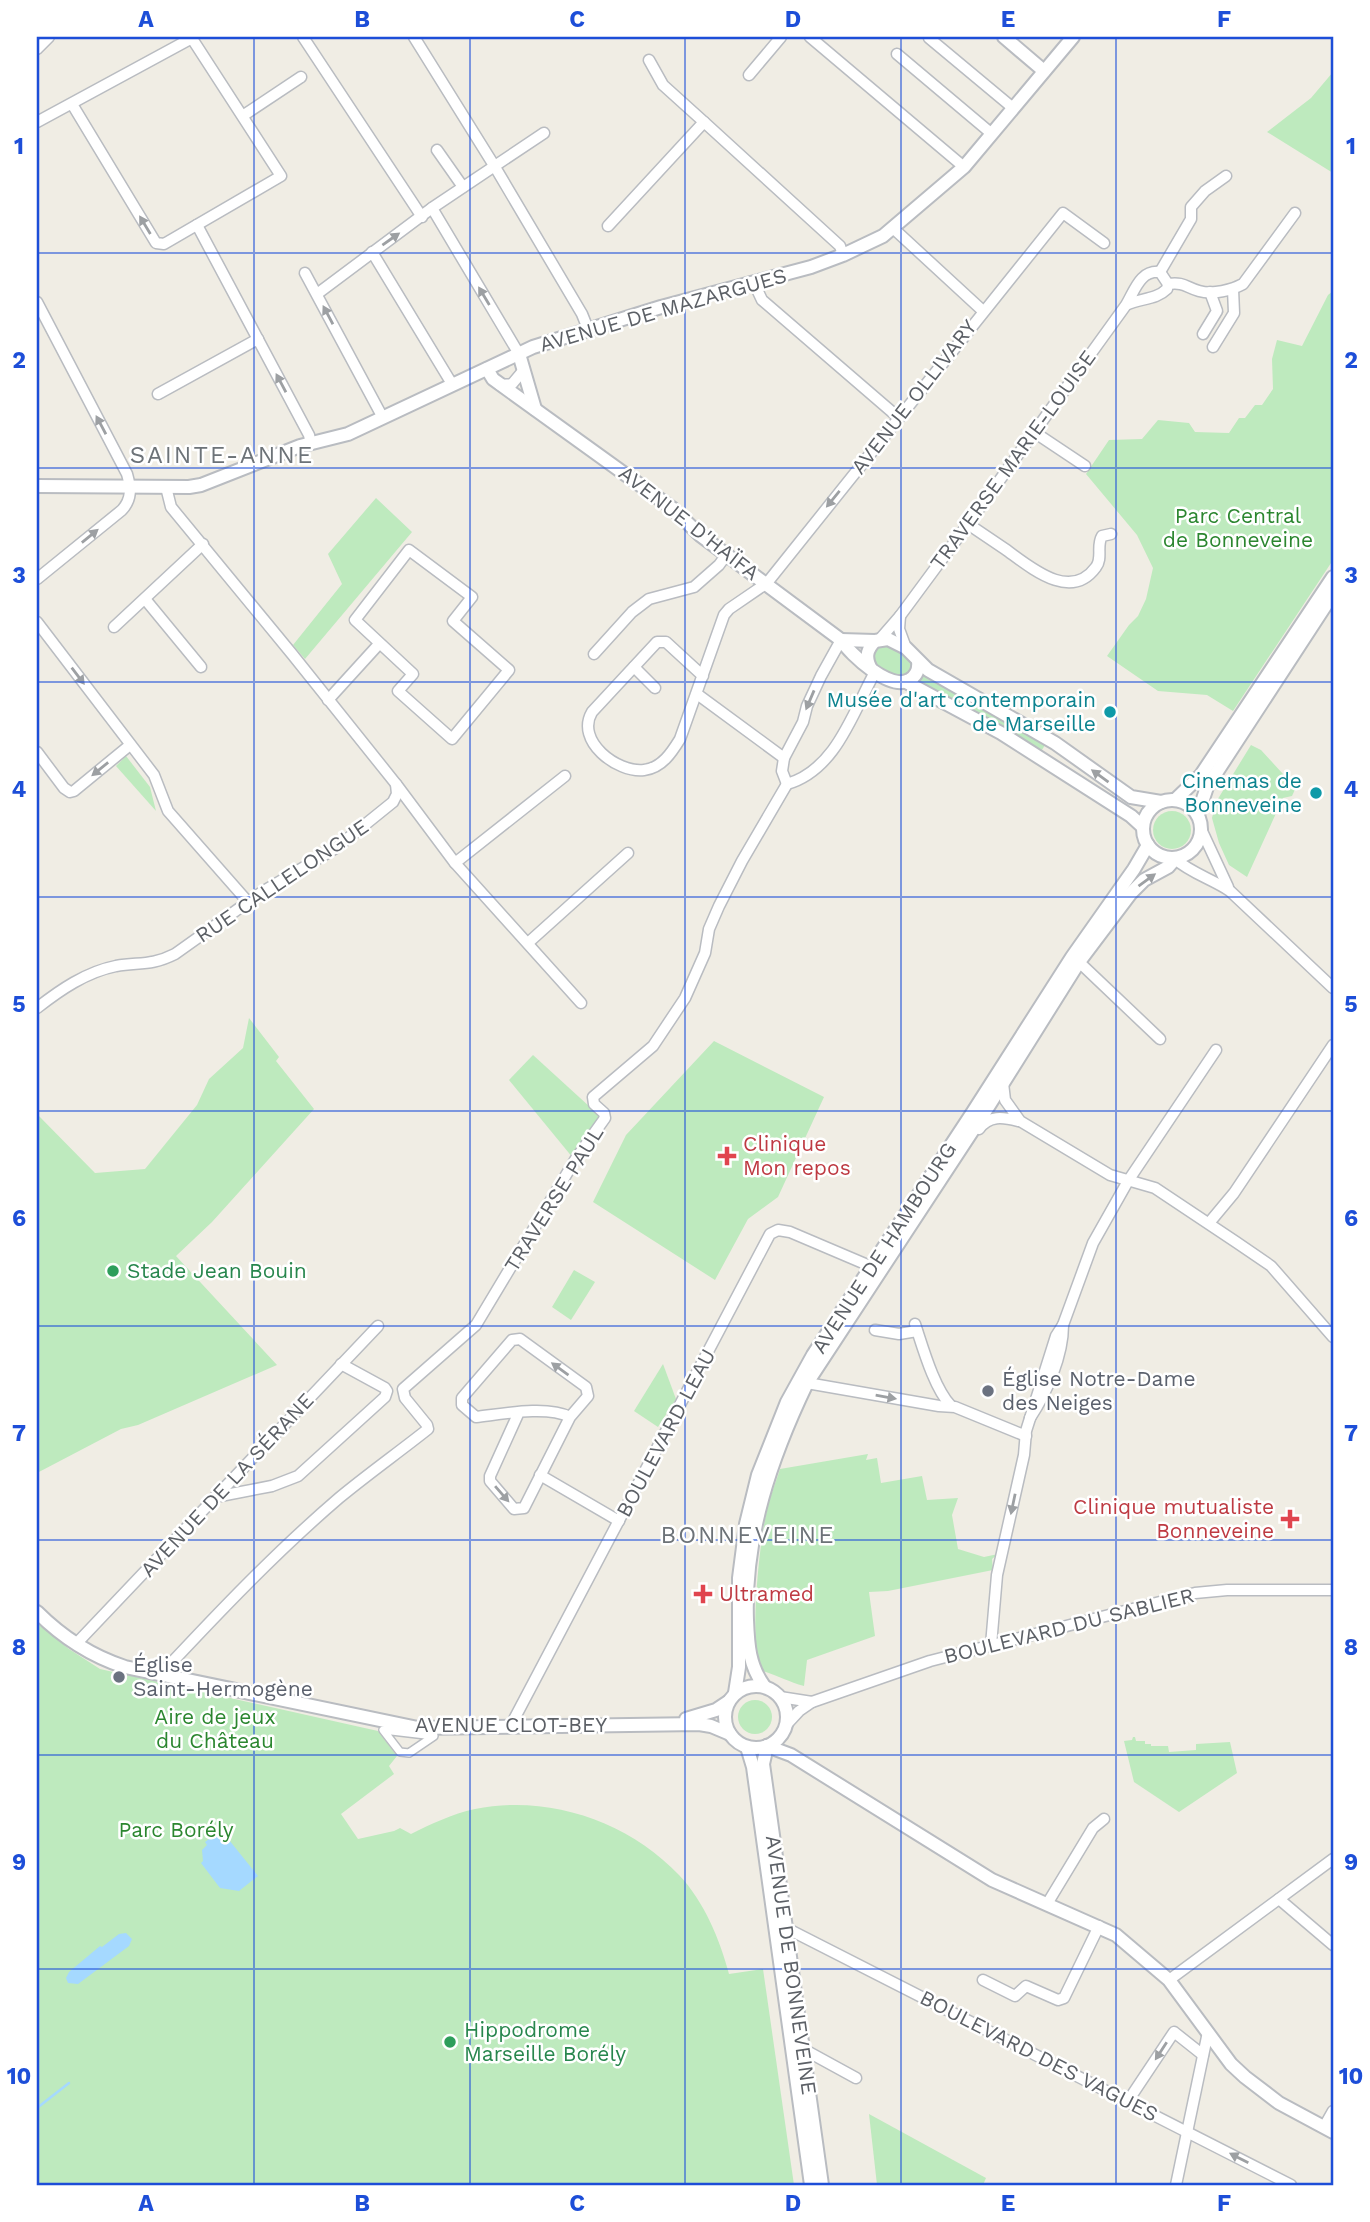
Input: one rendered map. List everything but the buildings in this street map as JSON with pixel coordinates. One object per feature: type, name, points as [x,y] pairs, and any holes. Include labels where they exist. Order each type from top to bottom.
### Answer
[{"type":"street","points":[[37,49],[48,37]]},
{"type":"street","points":[[303,37],[422,217]]},
{"type":"street","points":[[414,37],[495,167],[582,314],[588,329]]},
{"type":"street","points":[[749,75],[781,37]]},
{"type":"street","points":[[810,37],[964,167]]},
{"type":"street","points":[[1004,37],[1044,71]]},
{"type":"street","name":"AVENUE DE MAZARGUES","points":[[37,486],[201,485],[311,444],[331,440],[519,354],[588,329],[844,255],[894,229],[964,167],[1060,49],[1073,37]]},
{"type":"street","points":[[37,122],[192,38],[281,176],[164,244],[156,243],[72,104]]},
{"type":"street","points":[[929,38],[1013,108]]},
{"type":"street","name":"AVENUE DE MAZARGUES","points":[[1029,59],[1060,49]]},
{"type":"street","points":[[897,54],[992,134]]},
{"type":"street","points":[[649,60],[663,85],[840,246],[844,255]]},
{"type":"street","points":[[244,115],[301,78]]},
{"type":"street","points":[[608,226],[704,122]]},
{"type":"street","points":[[317,294],[432,208],[544,133]]},
{"type":"street","points":[[437,150],[463,187]]},
{"type":"street","points":[[1126,305],[1161,295],[1167,289],[1168,284],[1160,272],[1191,219],[1191,207],[1205,191],[1226,176]]},
{"type":"street","points":[[432,208],[519,354],[535,409]]},
{"type":"street","name":"AVENUE OLLIVARY","points":[[703,676],[666,642],[657,642],[592,712],[587,729],[592,742],[599,752],[632,769],[644,770],[662,762],[680,738],[697,694],[724,615],[767,583],[1063,213],[1104,243]]},
{"type":"street","points":[[1168,284],[1182,282],[1199,291],[1210,292],[1233,289],[1243,284],[1295,213]]},
{"type":"street","points":[[197,225],[309,435],[311,444]]},
{"type":"street","points":[[894,229],[983,311]]},
{"type":"street","points":[[372,252],[452,384]]},
{"type":"street","name":"TRAVERSE MARIE-LOUISE","points":[[877,640],[900,616],[968,524],[1126,305],[1141,279],[1147,273],[1160,272]]},
{"type":"street","points":[[305,273],[383,418]]},
{"type":"street","points":[[754,283],[762,300],[899,418]]},
{"type":"street","points":[[1213,347],[1234,313],[1233,289]]},
{"type":"street","points":[[1203,334],[1217,311],[1210,292]]},
{"type":"street","points":[[37,302],[127,474],[130,486],[130,498],[122,510],[37,579]]},
{"type":"street","points":[[158,394],[258,339]]},
{"type":"street","name":"AVENUE D'HAÏFA","points":[[488,369],[500,385],[673,508],[700,535],[841,640],[873,670]]},
{"type":"street","points":[[500,385],[512,384],[523,371]]},
{"type":"street","points":[[1034,432],[1085,466]]},
{"type":"street","points":[[166,486],[171,507],[396,784],[455,863],[529,942],[581,1003]]},
{"type":"street","points":[[968,524],[1029,567],[1047,578],[1061,582],[1085,578],[1091,573],[1099,561],[1099,541],[1102,536],[1111,534]]},
{"type":"street","points":[[114,627],[203,544]]},
{"type":"street","points":[[409,550],[472,597],[453,621],[509,670],[452,738],[397,691],[413,674],[379,644],[355,620],[409,550]]},
{"type":"street","points":[[594,654],[632,612],[649,599],[694,587],[719,565],[727,554]]},
{"type":"street","points":[[1175,800],[1201,775],[1333,577]]},
{"type":"street","points":[[1198,814],[1207,787],[1333,594]]},
{"type":"street","points":[[145,599],[201,667]]},
{"type":"street","points":[[900,616],[899,629],[906,648],[928,670],[1062,747],[1131,797],[1161,802],[1175,800],[1192,807],[1198,814],[1202,831],[1230,891]]},
{"type":"street","points":[[37,622],[154,775],[168,810],[248,902]]},
{"type":"street","points":[[873,670],[835,749],[811,773],[787,784],[782,771],[784,758],[803,722],[807,706],[821,676],[841,640],[888,639],[906,648]]},
{"type":"street","points":[[877,640],[867,655],[873,670],[893,682],[912,680],[917,672],[918,662]]},
{"type":"street","points":[[328,700],[379,644]]},
{"type":"street","points":[[634,667],[655,688]]},
{"type":"street","points":[[906,682],[1001,733],[1131,816],[1143,827]]},
{"type":"street","points":[[697,694],[784,758]]},
{"type":"street","points":[[37,752],[69,792],[74,791],[130,745]]},
{"type":"street","points":[[1051,764],[1062,747]]},
{"type":"street","points":[[455,863],[565,776]]},
{"type":"street","name":"RUE CALLELONGUE","points":[[37,1008],[72,983],[115,967],[160,962],[187,947],[248,902],[336,848],[393,802],[397,794],[396,784]]},
{"type":"street","name":"TRAVERSE PAUL","points":[[161,1674],[223,1607],[296,1537],[341,1497],[428,1429],[428,1424],[405,1398],[403,1389],[476,1325],[570,1167],[605,1118],[604,1113],[594,1104],[593,1097],[653,1046],[685,998],[705,953],[709,929],[719,906],[742,860],[787,784]]},
{"type":"street","points":[[1161,802],[1149,812],[1143,827],[1147,845],[1159,856],[1175,859],[1183,857],[1196,847],[1202,831]]},
{"type":"street","name":"AVENUE DE HAMBOURG","points":[[731,1698],[739,1667],[737,1616],[740,1563],[746,1524],[758,1475],[776,1426],[800,1377],[870,1266],[1072,957],[1134,869],[1147,845]]},
{"type":"street","points":[[529,942],[628,853]]},
{"type":"street","points":[[1175,859],[1184,867],[1211,878],[1230,891],[1331,984]]},
{"type":"street","name":"AVENUE DE HAMBOURG","points":[[764,1686],[752,1667],[748,1642],[748,1584],[752,1544],[769,1471],[807,1383],[1079,962],[1131,893],[1144,880],[1168,867],[1175,859]]},
{"type":"street","points":[[1079,962],[1160,1039]]},
{"type":"street","points":[[1209,1223],[1234,1193],[1333,1045]]},
{"type":"street","points":[[991,1645],[997,1575],[1030,1418],[1044,1397],[1063,1338],[1063,1325],[1086,1258],[1128,1181],[1216,1050]]},
{"type":"street","points":[[1003,1083],[1005,1101],[1020,1121]]},
{"type":"street","points":[[951,1161],[967,1147],[987,1121],[1002,1117],[1020,1121],[1110,1175],[1155,1188],[1209,1223],[1270,1266],[1333,1337]]},
{"type":"street","name":"BOULEVARD LEAU","points":[[510,1727],[770,1234],[778,1230],[790,1232],[870,1266]]},
{"type":"street","name":"AVENUE DE LA SÉRANE","points":[[76,1644],[379,1326]]},
{"type":"street","points":[[875,1330],[899,1334],[916,1327],[944,1400],[951,1406],[1026,1436]]},
{"type":"street","points":[[519,1412],[490,1476],[490,1481],[518,1510],[524,1508],[570,1417],[588,1396],[586,1387],[520,1339],[512,1340],[462,1398],[462,1405],[476,1416],[519,1412],[561,1412],[570,1417]]},
{"type":"street","points":[[215,1497],[272,1486],[298,1476],[385,1397],[385,1388],[341,1364]]},
{"type":"street","points":[[807,1383],[951,1406]]},
{"type":"street","points":[[540,1475],[619,1521]]},
{"type":"street","name":"BOULEVARD DU SABLIER","points":[[783,1730],[799,1710],[813,1702],[930,1661],[1195,1593],[1227,1590],[1333,1590]]},
{"type":"street","name":"AVENUE CLOT-BEY","points":[[37,1612],[76,1644],[114,1663],[406,1727],[432,1729],[673,1723],[711,1726],[730,1734]]},
{"type":"street","points":[[791,1755],[783,1730],[786,1710],[776,1692],[764,1686],[749,1686],[731,1698],[725,1713],[725,1724],[730,1734],[747,1747],[767,1746],[791,1755],[992,1880],[1099,1926],[1134,1948],[1169,1980],[1231,2064],[1261,2091],[1328,2129],[1333,2111]]},
{"type":"street","name":"BOULEVARD DU SABLIER","points":[[780,1697],[813,1702]]},
{"type":"street","name":"AVENUE CLOT-BEY","points":[[673,1723],[698,1716],[731,1698]]},
{"type":"street","points":[[383,1730],[434,1736],[409,1753],[400,1752],[383,1730]]},
{"type":"street","points":[[767,1746],[783,1730]]},
{"type":"street","name":"AVENUE DE BONNEVEINE","points":[[767,1746],[763,1764],[822,2185]]},
{"type":"street","name":"AVENUE DE BONNEVEINE","points":[[747,1747],[753,1767],[811,2185]]},
{"type":"street","points":[[1047,1904],[1093,1828],[1104,1819]]},
{"type":"street","points":[[1169,1980],[1333,1859]]},
{"type":"street","points":[[1279,1899],[1333,1945]]},
{"type":"street","points":[[983,1980],[1016,1996],[1026,1986],[1058,2000],[1064,1998],[1099,1926]]},
{"type":"street","name":"BOULEVARD DES VAGUES","points":[[786,1928],[1291,2185]]},
{"type":"street","points":[[1128,2101],[1174,2032],[1203,2055]]},
{"type":"street","points":[[1176,2185],[1208,2032]]},
{"type":"street","points":[[803,2049],[849,2070]]},
{"type":"green space","points":[[1333,72],[1333,173],[1267,132],[1311,98]]},
{"type":"green space","name":"Parc Central de Bonneveine","points":[[1333,291],[1333,560],[1233,711],[1207,695],[1158,691],[1107,656],[1138,616],[1146,599],[1153,568],[1137,535],[1086,474],[1109,440],[1142,439],[1158,420],[1189,423],[1195,432],[1229,433],[1239,418],[1245,418],[1255,405],[1262,405],[1273,389],[1272,359],[1277,340],[1302,346],[1328,295]]},
{"type":"green space","points":[[376,498],[412,532],[305,659],[293,645],[342,584],[328,554]]},
{"type":"green space","points":[[882,644],[899,649],[913,661],[913,669],[904,678],[887,674],[872,662],[873,650]]},
{"type":"green space","points":[[922,672],[1047,742],[1040,753],[917,684],[916,680]]},
{"type":"green space","points":[[1251,745],[1261,750],[1283,774],[1298,783],[1292,796],[1283,798],[1247,877],[1229,865],[1212,818],[1216,802]]},
{"type":"green space","points":[[126,756],[150,787],[156,811],[116,766]]},
{"type":"green space","points":[[1172,811],[1186,816],[1191,830],[1186,844],[1172,849],[1158,844],[1153,830],[1158,816]]},
{"type":"green space","name":"Stade Jean Bouin","points":[[249,1018],[279,1057],[276,1061],[314,1109],[212,1222],[176,1256],[277,1365],[138,1425],[121,1429],[37,1473],[37,1114],[95,1173],[145,1169],[197,1105],[209,1079],[243,1048]]},
{"type":"green space","points":[[714,1041],[824,1097],[778,1197],[748,1219],[715,1280],[593,1202],[626,1135]]},
{"type":"green space","points":[[533,1055],[602,1118],[573,1158],[509,1080]]},
{"type":"green space","points":[[574,1270],[595,1282],[571,1320],[552,1307]]},
{"type":"green space","points":[[663,1364],[676,1399],[658,1427],[634,1411]]},
{"type":"green space","points":[[868,1454],[866,1460],[877,1458],[881,1483],[922,1476],[927,1500],[958,1498],[952,1515],[958,1549],[984,1557],[998,1554],[992,1559],[993,1570],[888,1591],[869,1592],[875,1636],[807,1660],[804,1686],[763,1671],[758,1660],[756,1642],[758,1568],[767,1510],[780,1469]]},
{"type":"green space","name":"Hippodrome Marseille Borély","points":[[37,1623],[69,1649],[100,1669],[378,1731],[397,1756],[389,1766],[394,1774],[341,1814],[358,1839],[400,1828],[411,1834],[450,1816],[475,1809],[530,1805],[585,1816],[611,1826],[659,1856],[679,1875],[696,1897],[716,1935],[729,1974],[763,1969],[794,2185],[37,2185]]},
{"type":"green space","points":[[755,1700],[767,1705],[772,1717],[767,1729],[755,1734],[743,1729],[738,1717],[743,1705]]},
{"type":"green space","points":[[1133,1737],[1136,1741],[1145,1741],[1145,1744],[1151,1746],[1168,1746],[1169,1752],[1196,1750],[1196,1744],[1230,1742],[1237,1773],[1179,1812],[1134,1782],[1124,1741],[1132,1740]]},
{"type":"green space","points":[[869,2114],[986,2178],[983,2185],[877,2185]]},
{"type":"water","points":[[221,1830],[258,1876],[239,1891],[220,1888],[201,1863],[202,1850],[207,1845],[205,1842]]},
{"type":"water","points":[[126,1933],[132,1939],[129,1946],[78,1984],[68,1983],[66,1978],[69,1972],[100,1946],[119,1934]]},
{"type":"waterway","points":[[37,2108],[69,2083]]},
{"type":"place","name":"Musée d'art contemporain de Marseille","points":[[1110,712]]},
{"type":"place","name":"Cinemas de Bonneveine","points":[[1316,793]]},
{"type":"place","name":"Clinique Mon repos","points":[[727,1156]]},
{"type":"place","name":"Stade Jean Bouin","points":[[113,1271]]},
{"type":"place","name":"Église Notre-Dame des Neiges","points":[[988,1391]]},
{"type":"place","name":"Clinique mutualiste Bonneveine","points":[[1290,1519]]},
{"type":"place","name":"Ultramed","points":[[703,1594]]},
{"type":"place","name":"Église Saint-Hermogène","points":[[119,1677]]},
{"type":"place","name":"Hippodrome Marseille Borély","points":[[450,2042]]},
{"type":"district","name":"SAINTE-ANNE","points":[[222,455]]},
{"type":"district","name":"BONNEVEINE","points":[[748,1535]]},
{"type":"park label","name":"Aire de jeux du Château","points":[[215,1729]]},
{"type":"park label","name":"Parc Borély","points":[[176,1830]]}]
